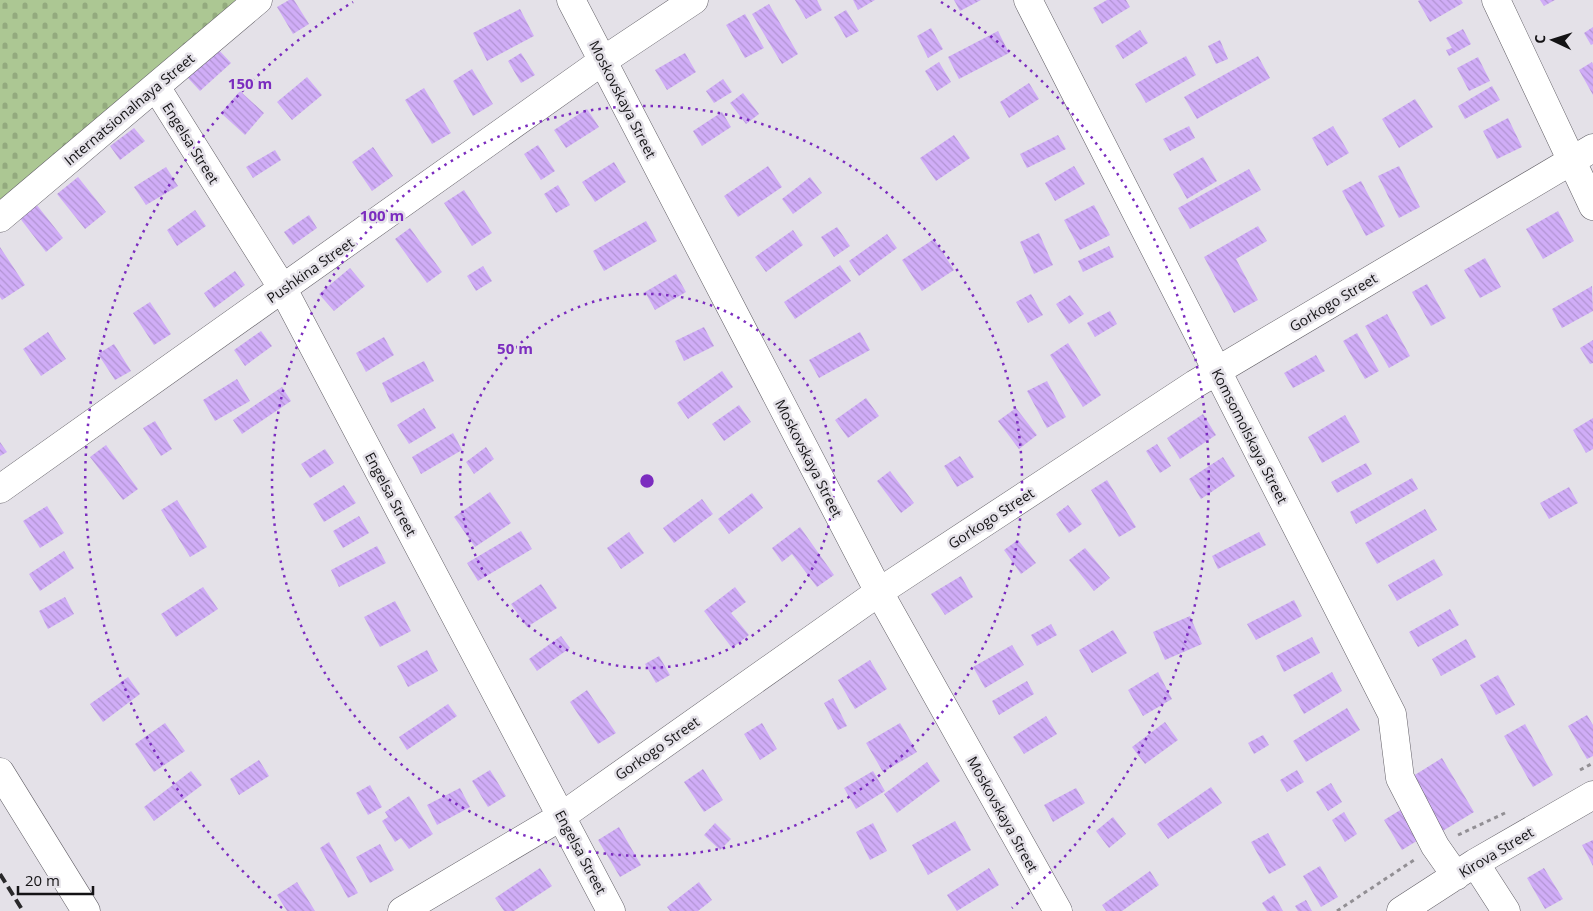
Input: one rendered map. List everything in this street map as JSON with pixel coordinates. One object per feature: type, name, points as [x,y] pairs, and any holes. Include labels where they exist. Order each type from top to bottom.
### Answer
[{"type":"street","name":"Internatsionalnaya Street","points":[[0,218],[258,0]]},
{"type":"street","name":"Moskovskaya Street","points":[[572,0],[878,592],[1058,911]]},
{"type":"street","name":"Pushkina Street","points":[[0,489],[604,60],[694,0]]},
{"type":"street","name":"Komsomolskaya Street","points":[[1028,0],[1392,714],[1400,778],[1435,846],[1466,870],[1506,911]]},
{"type":"street","points":[[1496,0],[1582,155],[1593,206]]},
{"type":"street","name":"Engelsa Street","points":[[156,87],[282,289],[611,911]]},
{"type":"street","name":"Gorkogo Street","points":[[402,911],[562,816],[878,592],[1217,371],[1582,155]]},
{"type":"street","points":[[0,772],[86,911]]},
{"type":"street","name":"Kirova Street","points":[[1401,911],[1593,794]]},
{"type":"path","points":[[1577,772],[1593,763]]},
{"type":"path","points":[[1338,911],[1435,846],[1511,810]]},
{"type":"green space","points":[[0,0],[244,0],[0,204]]},
{"type":"building","points":[[289,0],[294,0],[309,24],[293,34],[277,7]]},
{"type":"building","points":[[795,0],[817,0],[822,10],[806,19]]},
{"type":"building","points":[[853,0],[875,0],[858,10]]},
{"type":"building","points":[[954,0],[981,0],[960,11]]},
{"type":"building","points":[[1107,0],[1126,0],[1130,7],[1102,24],[1093,8]]},
{"type":"building","points":[[1461,0],[1463,3],[1430,22],[1418,1]]},
{"type":"building","points":[[1540,0],[1555,0],[1544,6]]},
{"type":"building","points":[[769,4],[798,54],[782,64],[752,14]]},
{"type":"building","points":[[520,9],[534,36],[487,61],[473,33]]},
{"type":"building","points":[[846,10],[859,31],[846,38],[834,17]]},
{"type":"building","points":[[745,14],[764,48],[745,58],[726,25]]},
{"type":"building","points":[[1593,27],[1593,44],[1591,45],[1584,33]]},
{"type":"building","points":[[931,28],[943,49],[928,58],[917,36]]},
{"type":"building","points":[[1463,29],[1471,44],[1449,56],[1446,50],[1452,48],[1446,38]]},
{"type":"building","points":[[1140,30],[1148,43],[1123,59],[1115,46]]},
{"type":"building","points":[[998,31],[1009,53],[959,79],[948,57]]},
{"type":"building","points":[[1220,40],[1228,59],[1216,64],[1208,46]]},
{"type":"building","points":[[218,49],[231,63],[200,91],[187,77]]},
{"type":"building","points":[[521,53],[535,75],[521,83],[508,61]]},
{"type":"building","points":[[685,53],[696,72],[667,90],[655,70]]},
{"type":"building","points":[[1186,56],[1196,75],[1146,103],[1135,84]]},
{"type":"building","points":[[1258,56],[1270,78],[1197,119],[1184,97]]},
{"type":"building","points":[[1478,57],[1490,81],[1469,91],[1457,68]]},
{"type":"building","points":[[939,62],[951,82],[937,91],[925,71]]},
{"type":"building","points":[[1592,62],[1593,65],[1593,95],[1579,70]]},
{"type":"building","points":[[472,69],[493,104],[473,116],[453,81]]},
{"type":"building","points":[[307,77],[322,95],[292,120],[277,102]]},
{"type":"building","points":[[723,79],[732,92],[714,103],[706,91]]},
{"type":"building","points":[[1029,83],[1039,99],[1009,118],[1000,102]]},
{"type":"building","points":[[1492,86],[1500,100],[1465,119],[1458,106]]},
{"type":"building","points":[[424,88],[451,133],[432,144],[405,100]]},
{"type":"building","points":[[240,91],[264,113],[245,135],[221,113]]},
{"type":"building","points":[[743,93],[759,114],[746,124],[730,103]]},
{"type":"building","points":[[1415,99],[1433,127],[1399,148],[1382,119]]},
{"type":"building","points":[[587,109],[599,127],[566,148],[554,130]]},
{"type":"building","points":[[722,112],[731,127],[702,146],[693,131]]},
{"type":"building","points":[[1508,118],[1522,147],[1497,159],[1483,131]]},
{"type":"building","points":[[1189,126],[1195,138],[1170,151],[1163,139]]},
{"type":"building","points":[[1333,126],[1349,153],[1327,166],[1312,138]]},
{"type":"building","points":[[134,128],[145,141],[120,160],[110,146]]},
{"type":"building","points":[[954,135],[970,158],[936,181],[920,158]]},
{"type":"building","points":[[1058,135],[1066,149],[1027,168],[1020,154]]},
{"type":"building","points":[[538,145],[555,171],[541,180],[524,154]]},
{"type":"building","points":[[373,147],[393,176],[372,191],[352,162]]},
{"type":"building","points":[[275,150],[281,160],[253,178],[246,167]]},
{"type":"building","points":[[1203,157],[1217,181],[1187,199],[1173,174]]},
{"type":"building","points":[[614,162],[626,182],[595,202],[582,182]]},
{"type":"building","points":[[768,166],[782,187],[738,217],[724,196]]},
{"type":"building","points":[[1074,166],[1085,184],[1055,201],[1045,183]]},
{"type":"building","points":[[1399,166],[1420,207],[1399,218],[1378,176]]},
{"type":"building","points":[[166,167],[178,186],[146,205],[134,187]]},
{"type":"building","points":[[1249,169],[1261,190],[1190,229],[1178,208]]},
{"type":"building","points":[[78,177],[106,212],[85,229],[57,194]]},
{"type":"building","points":[[810,177],[822,193],[793,214],[782,199]]},
{"type":"building","points":[[1361,181],[1385,226],[1366,236],[1342,191]]},
{"type":"building","points":[[558,185],[570,205],[556,213],[544,194]]},
{"type":"building","points":[[464,190],[492,233],[472,246],[444,203]]},
{"type":"building","points":[[36,204],[63,238],[46,252],[19,217]]},
{"type":"building","points":[[1094,205],[1110,235],[1080,250],[1064,220]]},
{"type":"building","points":[[195,210],[206,226],[177,246],[167,230]]},
{"type":"building","points":[[1558,211],[1574,241],[1543,259],[1526,229]]},
{"type":"building","points":[[309,215],[317,228],[293,245],[284,232]]},
{"type":"building","points":[[646,221],[657,241],[604,271],[593,251]]},
{"type":"building","points":[[1258,226],[1267,241],[1236,259],[1258,300],[1234,313],[1204,257]]},
{"type":"building","points":[[837,227],[850,246],[834,257],[821,237]]},
{"type":"building","points":[[410,228],[442,272],[427,283],[395,239]]},
{"type":"building","points":[[793,230],[803,245],[766,272],[755,257]]},
{"type":"building","points":[[1039,233],[1053,265],[1034,274],[1020,242]]},
{"type":"building","points":[[887,234],[897,248],[859,276],[849,261]]},
{"type":"building","points":[[934,239],[954,270],[922,291],[902,260]]},
{"type":"building","points":[[1109,246],[1114,257],[1083,272],[1078,261]]},
{"type":"building","points":[[0,247],[25,285],[2,300],[0,297]]},
{"type":"building","points":[[1485,258],[1501,287],[1480,298],[1464,270]]},
{"type":"building","points":[[840,265],[851,281],[795,319],[784,302]]},
{"type":"building","points":[[483,266],[492,281],[476,291],[467,276]]},
{"type":"building","points":[[350,268],[365,286],[334,311],[319,294]]},
{"type":"building","points":[[235,271],[245,285],[214,308],[204,293]]},
{"type":"building","points":[[676,274],[686,292],[655,310],[645,292]]},
{"type":"building","points":[[1427,284],[1446,318],[1431,326],[1412,292]]},
{"type":"building","points":[[1592,286],[1593,311],[1562,328],[1552,309]]},
{"type":"building","points":[[1031,294],[1043,315],[1028,323],[1016,302]]},
{"type":"building","points":[[1070,295],[1084,314],[1069,324],[1056,304]]},
{"type":"building","points":[[150,302],[171,334],[154,345],[133,313]]},
{"type":"building","points":[[1110,311],[1117,324],[1095,337],[1087,323]]},
{"type":"building","points":[[1387,314],[1410,356],[1389,368],[1365,326]]},
{"type":"building","points":[[704,327],[714,346],[684,361],[675,341]]},
{"type":"building","points":[[261,331],[272,346],[245,366],[234,350]]},
{"type":"building","points":[[48,332],[66,359],[41,376],[23,349]]},
{"type":"building","points":[[860,332],[870,350],[819,378],[809,360]]},
{"type":"building","points":[[1357,333],[1379,371],[1365,379],[1343,341]]},
{"type":"building","points":[[384,337],[394,355],[366,372],[356,353]]},
{"type":"building","points":[[1593,340],[1593,363],[1590,364],[1580,348]]},
{"type":"building","points":[[1068,343],[1101,395],[1083,407],[1050,355]]},
{"type":"building","points":[[114,344],[131,371],[115,380],[98,354]]},
{"type":"building","points":[[1316,355],[1325,371],[1293,388],[1284,373]]},
{"type":"building","points":[[424,361],[434,381],[391,403],[382,383]]},
{"type":"building","points":[[722,371],[733,387],[688,419],[677,403]]},
{"type":"building","points":[[237,379],[250,401],[215,421],[203,400]]},
{"type":"building","points":[[1047,381],[1066,417],[1047,428],[1027,391]]},
{"type":"building","points":[[282,387],[291,401],[242,434],[233,420]]},
{"type":"building","points":[[866,398],[879,416],[848,438],[835,420]]},
{"type":"building","points":[[739,405],[751,422],[724,441],[712,424]]},
{"type":"building","points":[[424,408],[436,428],[409,444],[397,425]]},
{"type":"building","points":[[1016,408],[1037,435],[1019,449],[998,421]]},
{"type":"building","points":[[1203,414],[1216,435],[1180,459],[1167,438]]},
{"type":"building","points":[[1345,415],[1360,442],[1322,463],[1308,437]]},
{"type":"building","points":[[1593,418],[1593,449],[1586,453],[1573,430]]},
{"type":"building","points":[[155,421],[172,449],[161,456],[143,428]]},
{"type":"building","points":[[453,433],[462,450],[421,474],[412,457]]},
{"type":"building","points":[[0,442],[7,452],[0,456]]},
{"type":"building","points":[[1157,444],[1171,466],[1160,473],[1146,451]]},
{"type":"building","points":[[106,445],[138,489],[123,500],[90,457]]},
{"type":"building","points":[[486,447],[494,459],[474,474],[466,462]]},
{"type":"building","points":[[325,449],[334,463],[310,478],[301,464]]},
{"type":"building","points":[[960,456],[974,477],[957,487],[944,466]]},
{"type":"building","points":[[1223,457],[1235,476],[1201,499],[1189,479]]},
{"type":"building","points":[[1366,463],[1372,474],[1337,493],[1331,482]]},
{"type":"building","points":[[890,471],[914,503],[901,513],[877,481]]},
{"type":"building","points":[[1412,478],[1418,489],[1356,524],[1350,512]]},
{"type":"building","points":[[1107,480],[1136,527],[1119,537],[1091,490]]},
{"type":"building","points":[[344,485],[356,503],[324,522],[313,504]]},
{"type":"building","points":[[1569,487],[1578,503],[1549,519],[1540,503]]},
{"type":"building","points":[[490,492],[511,523],[475,547],[454,517]]},
{"type":"building","points":[[752,493],[763,508],[729,534],[718,519]]},
{"type":"building","points":[[702,499],[713,514],[674,543],[663,528]]},
{"type":"building","points":[[177,500],[207,547],[190,557],[161,510]]},
{"type":"building","points":[[1068,505],[1082,524],[1069,533],[1056,514]]},
{"type":"building","points":[[47,506],[64,533],[40,548],[23,521]]},
{"type":"building","points":[[1425,509],[1437,530],[1377,564],[1365,543]]},
{"type":"building","points":[[359,516],[369,533],[343,548],[333,531]]},
{"type":"building","points":[[800,527],[834,575],[817,587],[792,554],[782,562],[772,548]]},
{"type":"building","points":[[521,531],[532,549],[478,581],[467,563]]},
{"type":"building","points":[[629,532],[644,553],[621,569],[607,548]]},
{"type":"building","points":[[1259,532],[1266,545],[1218,569],[1212,556]]},
{"type":"building","points":[[1018,540],[1036,563],[1021,574],[1004,550]]},
{"type":"building","points":[[377,546],[386,563],[339,587],[331,570]]},
{"type":"building","points":[[1085,548],[1110,578],[1094,591],[1069,560]]},
{"type":"building","points":[[64,551],[74,568],[40,591],[29,574]]},
{"type":"building","points":[[1434,559],[1443,575],[1397,601],[1388,585]]},
{"type":"building","points":[[961,576],[973,597],[945,615],[931,594]]},
{"type":"building","points":[[541,584],[557,608],[527,627],[511,604]]},
{"type":"building","points":[[203,587],[218,609],[176,637],[161,614]]},
{"type":"building","points":[[735,587],[746,602],[731,613],[749,635],[732,648],[704,611]]},
{"type":"building","points":[[65,597],[74,614],[48,629],[39,611]]},
{"type":"building","points":[[1294,600],[1302,616],[1256,640],[1247,624]]},
{"type":"building","points":[[395,601],[411,631],[380,647],[364,617]]},
{"type":"building","points":[[1450,609],[1459,625],[1418,647],[1409,632]]},
{"type":"building","points":[[1190,616],[1202,644],[1165,660],[1153,632]]},
{"type":"building","points":[[1051,624],[1057,635],[1037,646],[1031,635]]},
{"type":"building","points":[[1113,630],[1127,653],[1092,673],[1079,650]]},
{"type":"building","points":[[561,636],[570,648],[537,671],[529,659]]},
{"type":"building","points":[[1312,637],[1320,653],[1284,672],[1276,656]]},
{"type":"building","points":[[1466,639],[1476,657],[1441,676],[1432,659]]},
{"type":"building","points":[[1012,645],[1024,665],[985,688],[973,667]]},
{"type":"building","points":[[427,650],[438,671],[408,687],[397,666]]},
{"type":"building","points":[[659,656],[670,675],[656,683],[645,664]]},
{"type":"building","points":[[870,660],[887,689],[855,709],[838,680]]},
{"type":"building","points":[[1158,672],[1172,699],[1143,716],[1128,690]]},
{"type":"building","points":[[1332,672],[1342,691],[1304,714],[1293,695]]},
{"type":"building","points":[[1498,675],[1515,705],[1496,715],[1480,685]]},
{"type":"building","points":[[128,677],[140,694],[103,722],[90,704]]},
{"type":"building","points":[[1027,681],[1034,694],[999,715],[992,701]]},
{"type":"building","points":[[587,690],[616,733],[598,744],[570,702]]},
{"type":"building","points":[[833,698],[847,726],[838,730],[824,703]]},
{"type":"building","points":[[448,704],[457,716],[407,750],[399,737]]},
{"type":"building","points":[[1347,708],[1360,730],[1306,762],[1293,741]]},
{"type":"building","points":[[1587,715],[1593,725],[1593,756],[1587,759],[1568,726]]},
{"type":"building","points":[[1046,716],[1057,734],[1024,754],[1013,737]]},
{"type":"building","points":[[1165,722],[1178,740],[1145,764],[1132,747]]},
{"type":"building","points":[[165,723],[185,751],[154,772],[135,744]]},
{"type":"building","points":[[762,723],[777,749],[760,760],[744,734]]},
{"type":"building","points":[[900,723],[917,752],[883,772],[866,743]]},
{"type":"building","points":[[1525,724],[1553,775],[1533,787],[1504,736]]},
{"type":"building","points":[[1263,735],[1269,745],[1254,754],[1248,743]]},
{"type":"building","points":[[1442,758],[1474,812],[1441,832],[1410,778]]},
{"type":"building","points":[[259,760],[269,776],[239,795],[230,779]]},
{"type":"building","points":[[927,762],[940,781],[897,813],[884,794]]},
{"type":"building","points":[[703,769],[723,800],[704,812],[684,782]]},
{"type":"building","points":[[490,770],[506,796],[488,807],[472,781]]},
{"type":"building","points":[[1297,770],[1304,782],[1287,792],[1280,780]]},
{"type":"building","points":[[191,771],[202,785],[154,821],[144,807]]},
{"type":"building","points":[[873,771],[885,791],[856,809],[844,788]]},
{"type":"building","points":[[1331,783],[1342,802],[1328,811],[1316,792]]},
{"type":"building","points":[[370,785],[382,807],[368,815],[356,793]]},
{"type":"building","points":[[1211,787],[1222,803],[1168,839],[1157,824]]},
{"type":"building","points":[[460,788],[470,807],[437,825],[427,805]]},
{"type":"building","points":[[1076,788],[1085,803],[1053,822],[1044,805]]},
{"type":"building","points":[[409,796],[433,834],[409,849],[401,838],[395,842],[382,821],[388,817],[385,812]]},
{"type":"building","points":[[1402,809],[1420,839],[1402,850],[1384,820]]},
{"type":"building","points":[[1344,812],[1357,834],[1345,842],[1332,820]]},
{"type":"building","points":[[1113,817],[1126,834],[1109,848],[1096,831]]},
{"type":"building","points":[[955,821],[971,850],[928,875],[912,845]]},
{"type":"building","points":[[715,823],[731,839],[720,850],[704,835]]},
{"type":"building","points":[[873,823],[887,851],[870,860],[856,832]]},
{"type":"building","points":[[619,827],[641,865],[620,877],[598,840]]},
{"type":"building","points":[[1268,833],[1286,865],[1269,874],[1251,842]]},
{"type":"building","points":[[1593,840],[1593,866],[1582,845]]},
{"type":"building","points":[[329,842],[358,893],[348,898],[320,848]]},
{"type":"building","points":[[380,844],[394,870],[370,883],[356,857]]},
{"type":"building","points":[[1320,866],[1338,897],[1321,907],[1303,876]]},
{"type":"building","points":[[540,868],[552,886],[514,911],[504,911],[495,898]]},
{"type":"building","points":[[989,868],[999,885],[957,911],[947,895]]},
{"type":"building","points":[[1544,868],[1563,899],[1545,909],[1527,878]]},
{"type":"building","points":[[1150,871],[1159,885],[1122,911],[1106,911],[1102,905]]},
{"type":"building","points":[[297,882],[315,911],[287,911],[277,895]]},
{"type":"building","points":[[699,882],[712,900],[698,911],[670,911],[667,907]]},
{"type":"building","points":[[1274,895],[1283,911],[1267,911],[1262,903]]},
{"type":"building","points":[[1306,900],[1312,911],[1298,911],[1295,906]]},
{"type":"railway","points":[[0,874],[23,911]]}]
